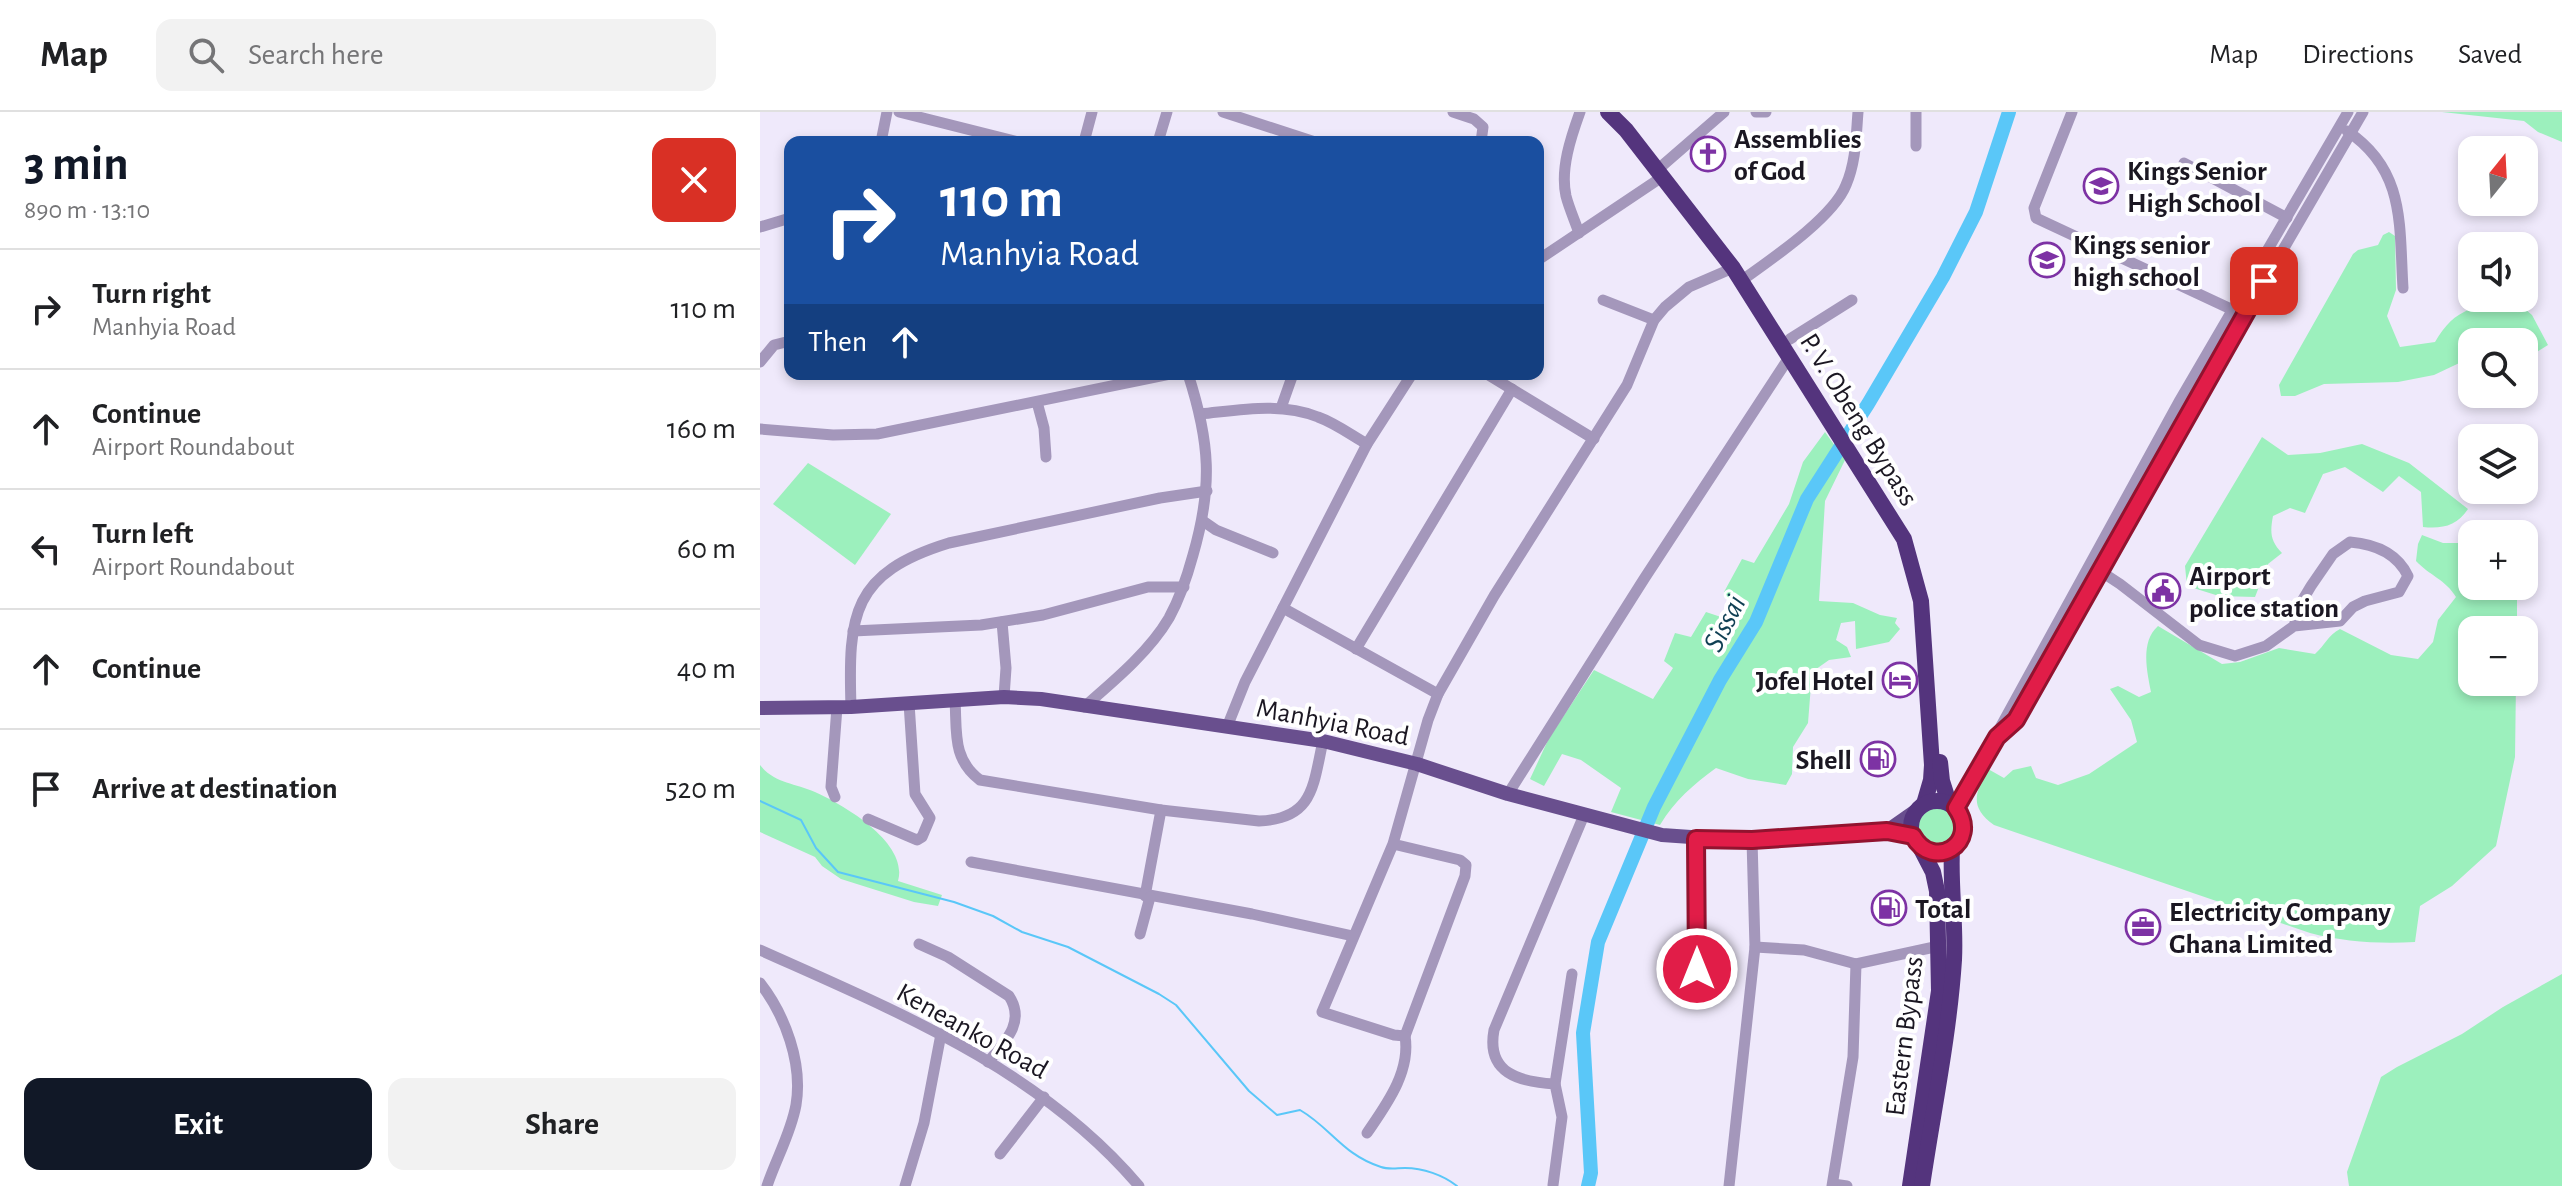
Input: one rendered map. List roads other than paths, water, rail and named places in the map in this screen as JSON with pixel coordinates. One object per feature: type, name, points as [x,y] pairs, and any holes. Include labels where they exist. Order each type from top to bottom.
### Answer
[{"type":"highway","name":"P. V. Obeng Bypass","points":[[1608,112],[1662,171]]},
{"type":"highway","name":"P. V. Obeng Bypass","points":[[1620,112],[1741,275],[1912,536],[1930,600],[1942,781],[1953,806]]},
{"type":"highway","name":"P. V. Obeng Bypass","points":[[1846,436],[1904,539],[1921,601],[1932,765],[1931,780],[1920,807]]},
{"type":"highway","points":[[1939,800],[1953,806],[1964,826],[1962,838],[1952,849],[1941,853],[1930,852],[1916,842],[1911,827],[1920,807],[1939,800]]},
{"type":"highway","name":"Eastern Bypass","points":[[1910,1186],[1939,991],[1937,891],[1933,872],[1916,842]]},
{"type":"highway","name":"Eastern Bypass","points":[[1922,1186],[1952,982],[1952,849]]},
{"type":"main road","name":"Manhyia Road","points":[[760,708],[844,707],[1004,697],[1041,699],[1323,741],[1417,764],[1508,794],[1662,835],[1752,840],[1887,831],[1916,842]]},
{"type":"main road","points":[[1887,831],[1920,807]]},
{"type":"street","points":[[882,136],[887,112]]},
{"type":"street","points":[[899,112],[994,136]]},
{"type":"street","points":[[1086,136],[1092,112]]},
{"type":"street","points":[[1160,136],[1167,112]]},
{"type":"street","points":[[1223,112],[1278,136]]},
{"type":"street","points":[[1453,112],[1474,119],[1483,127],[1482,136]]},
{"type":"street","points":[[1579,233],[1565,194],[1565,180],[1568,154],[1580,112]]},
{"type":"street","points":[[1544,256],[1662,171],[1724,112]]},
{"type":"street","points":[[1756,112],[1766,112]]},
{"type":"street","points":[[1405,1036],[1322,1012],[1393,844],[1438,694],[1494,596],[1627,385],[1654,320],[1689,287],[1741,275],[1827,214],[1845,188],[1854,162],[1858,112]]},
{"type":"street","points":[[1916,112],[1916,146]]},
{"type":"street","points":[[2072,112],[2034,208],[2036,218],[2233,310]]},
{"type":"street","points":[[2096,568],[2180,400],[2348,112]]},
{"type":"street","points":[[1953,806],[1997,737],[2007,715],[2363,112]]},
{"type":"street","points":[[2339,127],[2351,133],[2380,165],[2397,198],[2403,288]]},
{"type":"street","points":[[2184,163],[2287,218]]},
{"type":"street","points":[[760,227],[784,220]]},
{"type":"street","points":[[1603,300],[1654,320]]},
{"type":"street","points":[[1508,794],[1790,348],[1852,300]]},
{"type":"street","points":[[760,362],[774,345],[784,342]]},
{"type":"street","points":[[760,429],[833,435],[877,434],[1142,380]]},
{"type":"street","points":[[1084,707],[1154,638],[1168,619],[1184,587],[1203,521],[1208,466],[1201,414],[1190,380]]},
{"type":"street","points":[[1281,408],[1291,380]]},
{"type":"street","points":[[1227,727],[1245,682],[1367,444],[1408,380]]},
{"type":"street","points":[[1497,380],[1594,439]]},
{"type":"street","points":[[1356,649],[1512,389]]},
{"type":"street","points":[[1037,402],[1044,428],[1046,457]]},
{"type":"street","points":[[1201,414],[1281,408],[1318,417],[1367,444]]},
{"type":"street","points":[[835,797],[831,787],[849,651],[859,606],[867,592],[890,569],[917,553],[949,543],[1160,498],[1207,491]]},
{"type":"street","points":[[1203,521],[1216,530],[1273,553]]},
{"type":"street","points":[[2096,568],[2199,645],[2235,656],[2279,639],[2294,626],[2302,601],[2311,586],[2333,554],[2350,542],[2377,547],[2391,555],[2403,566],[2408,576],[2399,592],[2365,601],[2353,607],[2340,621],[2294,626]]},
{"type":"street","points":[[853,631],[911,630],[1002,622],[1056,612],[1148,587],[1184,587]]},
{"type":"street","points":[[1283,608],[1438,694]]},
{"type":"street","points":[[1002,622],[1006,668],[1004,697]]},
{"type":"street","points":[[955,700],[959,752],[969,771],[980,780],[1161,810],[1259,821],[1275,821],[1290,815],[1309,799],[1323,741]]},
{"type":"street","points":[[868,819],[917,840],[922,837],[930,818],[915,794],[909,703]]},
{"type":"street","points":[[1140,934],[1161,810]]},
{"type":"street","points":[[1555,1084],[1541,1083],[1503,1070],[1490,1047],[1535,927],[1584,815]]},
{"type":"street","points":[[1696,839],[1697,969]]},
{"type":"street","points":[[1729,1186],[1755,947],[1752,840]]},
{"type":"street","points":[[1367,1133],[1398,1084],[1407,1047],[1405,1036],[1465,876],[1466,865],[1460,860],[1393,844]]},
{"type":"street","points":[[971,862],[1353,936]]},
{"type":"street","points":[[919,944],[948,957],[1009,996],[1015,1005],[1013,1033],[988,1062]]},
{"type":"street","points":[[1755,947],[1804,950],[1856,964],[1939,946]]},
{"type":"street","name":"Keneanko Road","points":[[760,950],[941,1034],[988,1062],[1044,1097],[1106,1149],[1138,1186]]},
{"type":"street","points":[[1847,1186],[1833,1185],[1853,1057],[1856,964]]},
{"type":"street","points":[[1553,1185],[1562,1117],[1555,1084],[1572,974]]},
{"type":"street","points":[[760,983],[784,1024],[791,1045],[797,1090],[793,1118],[765,1182]]},
{"type":"street","points":[[905,1186],[924,1123],[941,1034]]},
{"type":"street","points":[[1000,1154],[1044,1097]]},
{"type":"waterway","name":"Sissai","points":[[1588,1186],[1591,1173],[1583,1033],[1598,942],[1654,807],[1720,680],[1756,622],[1807,499],[1943,277],[1976,212],[2009,112]]},
{"type":"waterway","points":[[760,801],[801,820],[816,848],[838,872],[954,902],[993,916],[1022,932],[1068,947],[1159,994],[1176,1005],[1249,1091],[1277,1115],[1300,1110],[1368,1162],[1387,1168],[1426,1171],[1457,1186]]},
{"type":"place","name":"Assemblies of God","points":[[1708,154]]},
{"type":"place","name":"Kings Senior High School","points":[[2101,186]]},
{"type":"place","name":"Kings senior high school","points":[[2047,260]]},
{"type":"place","name":"Airport police station","points":[[2163,591]]},
{"type":"place","name":"Jofel Hotel","points":[[1900,680]]},
{"type":"place","name":"Shell","points":[[1878,759]]},
{"type":"place","name":"Total","points":[[1889,908]]},
{"type":"place","name":"Electricity Company Ghana Limited","points":[[2143,927]]}]
